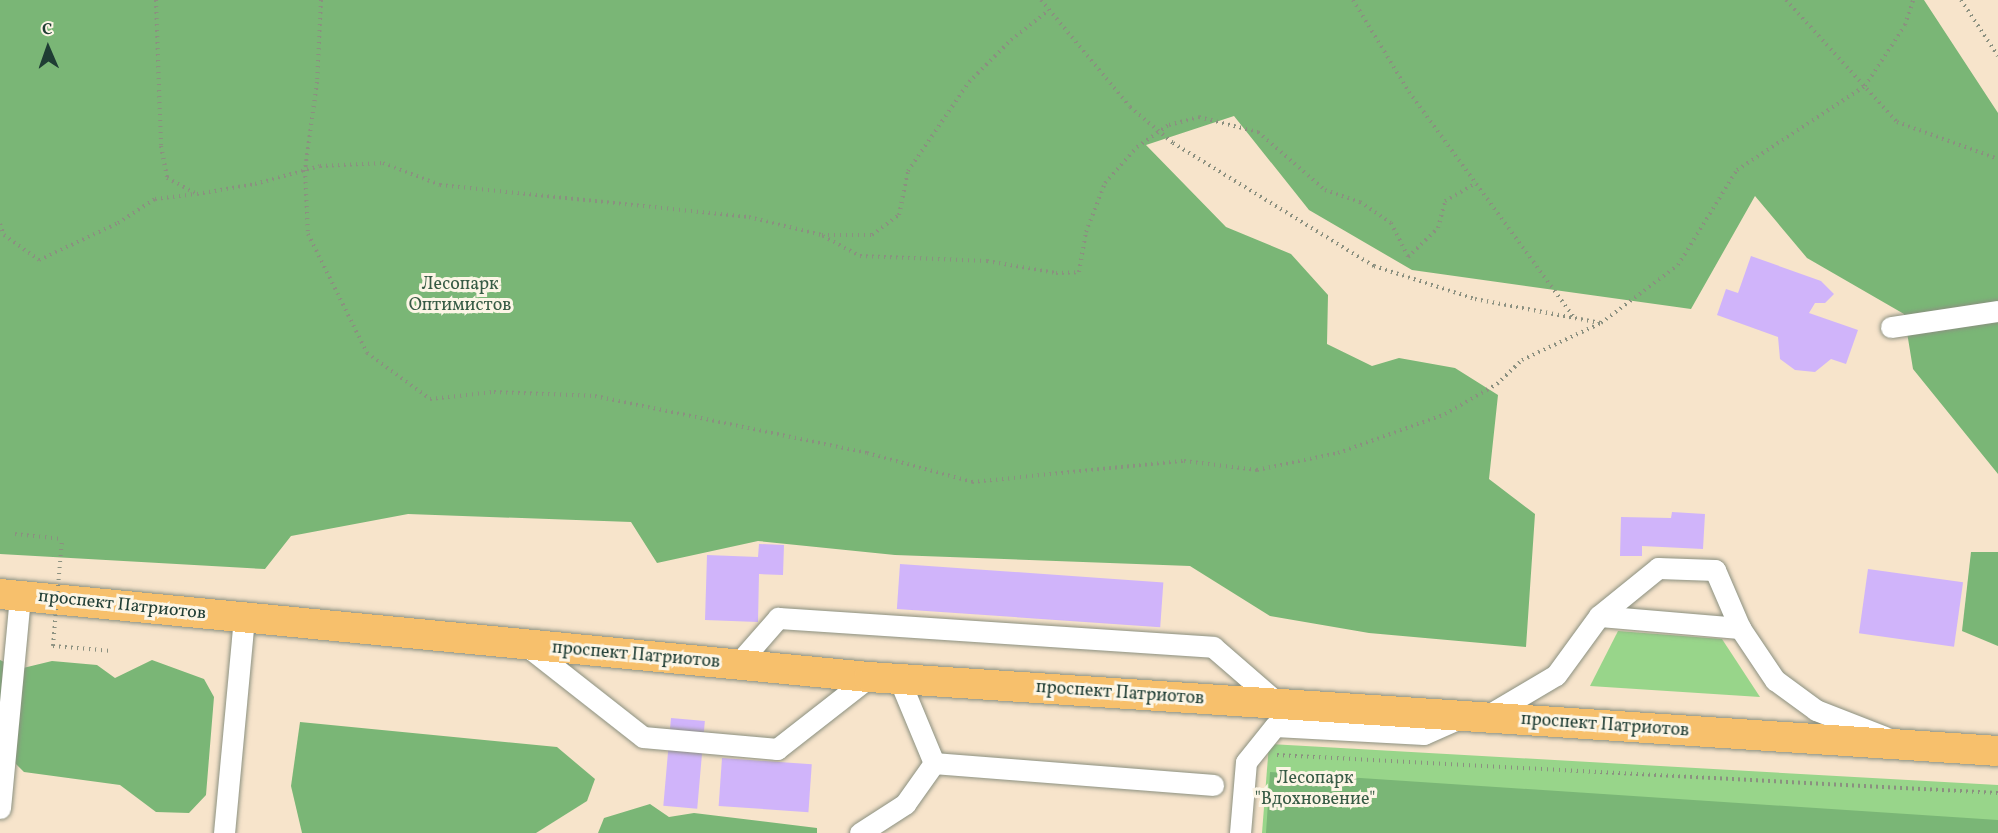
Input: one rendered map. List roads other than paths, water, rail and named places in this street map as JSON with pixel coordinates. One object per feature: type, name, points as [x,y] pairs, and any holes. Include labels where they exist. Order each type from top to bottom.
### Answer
[{"type":"highway","name":"проспект Патриотов","points":[[10,595],[869,677],[1281,706],[1998,751]]},
{"type":"street","points":[[1891,327],[1998,311]]},
{"type":"street","points":[[1240,833],[1250,756],[1275,726],[1424,734],[1474,717],[1556,675],[1599,616],[1658,568],[1715,570],[1740,628],[1775,680],[1816,710],[1911,746]]},
{"type":"street","points":[[0,808],[10,595]]},
{"type":"street","points":[[1599,616],[1740,628]]},
{"type":"street","points":[[224,833],[244,618]]},
{"type":"street","points":[[736,666],[778,618],[1213,647],[1281,706]]},
{"type":"street","points":[[527,646],[643,737],[777,749],[869,677]]},
{"type":"street","points":[[899,679],[934,763]]},
{"type":"street","points":[[934,763],[1213,785]]},
{"type":"street","points":[[860,833],[905,804],[934,763]]},
{"type":"park label","name":"Лесопарк Оптимистов","points":[[460,296]]},
{"type":"park label","name":"Лесопарк \"Вдохновение\"","points":[[1315,790]]}]
